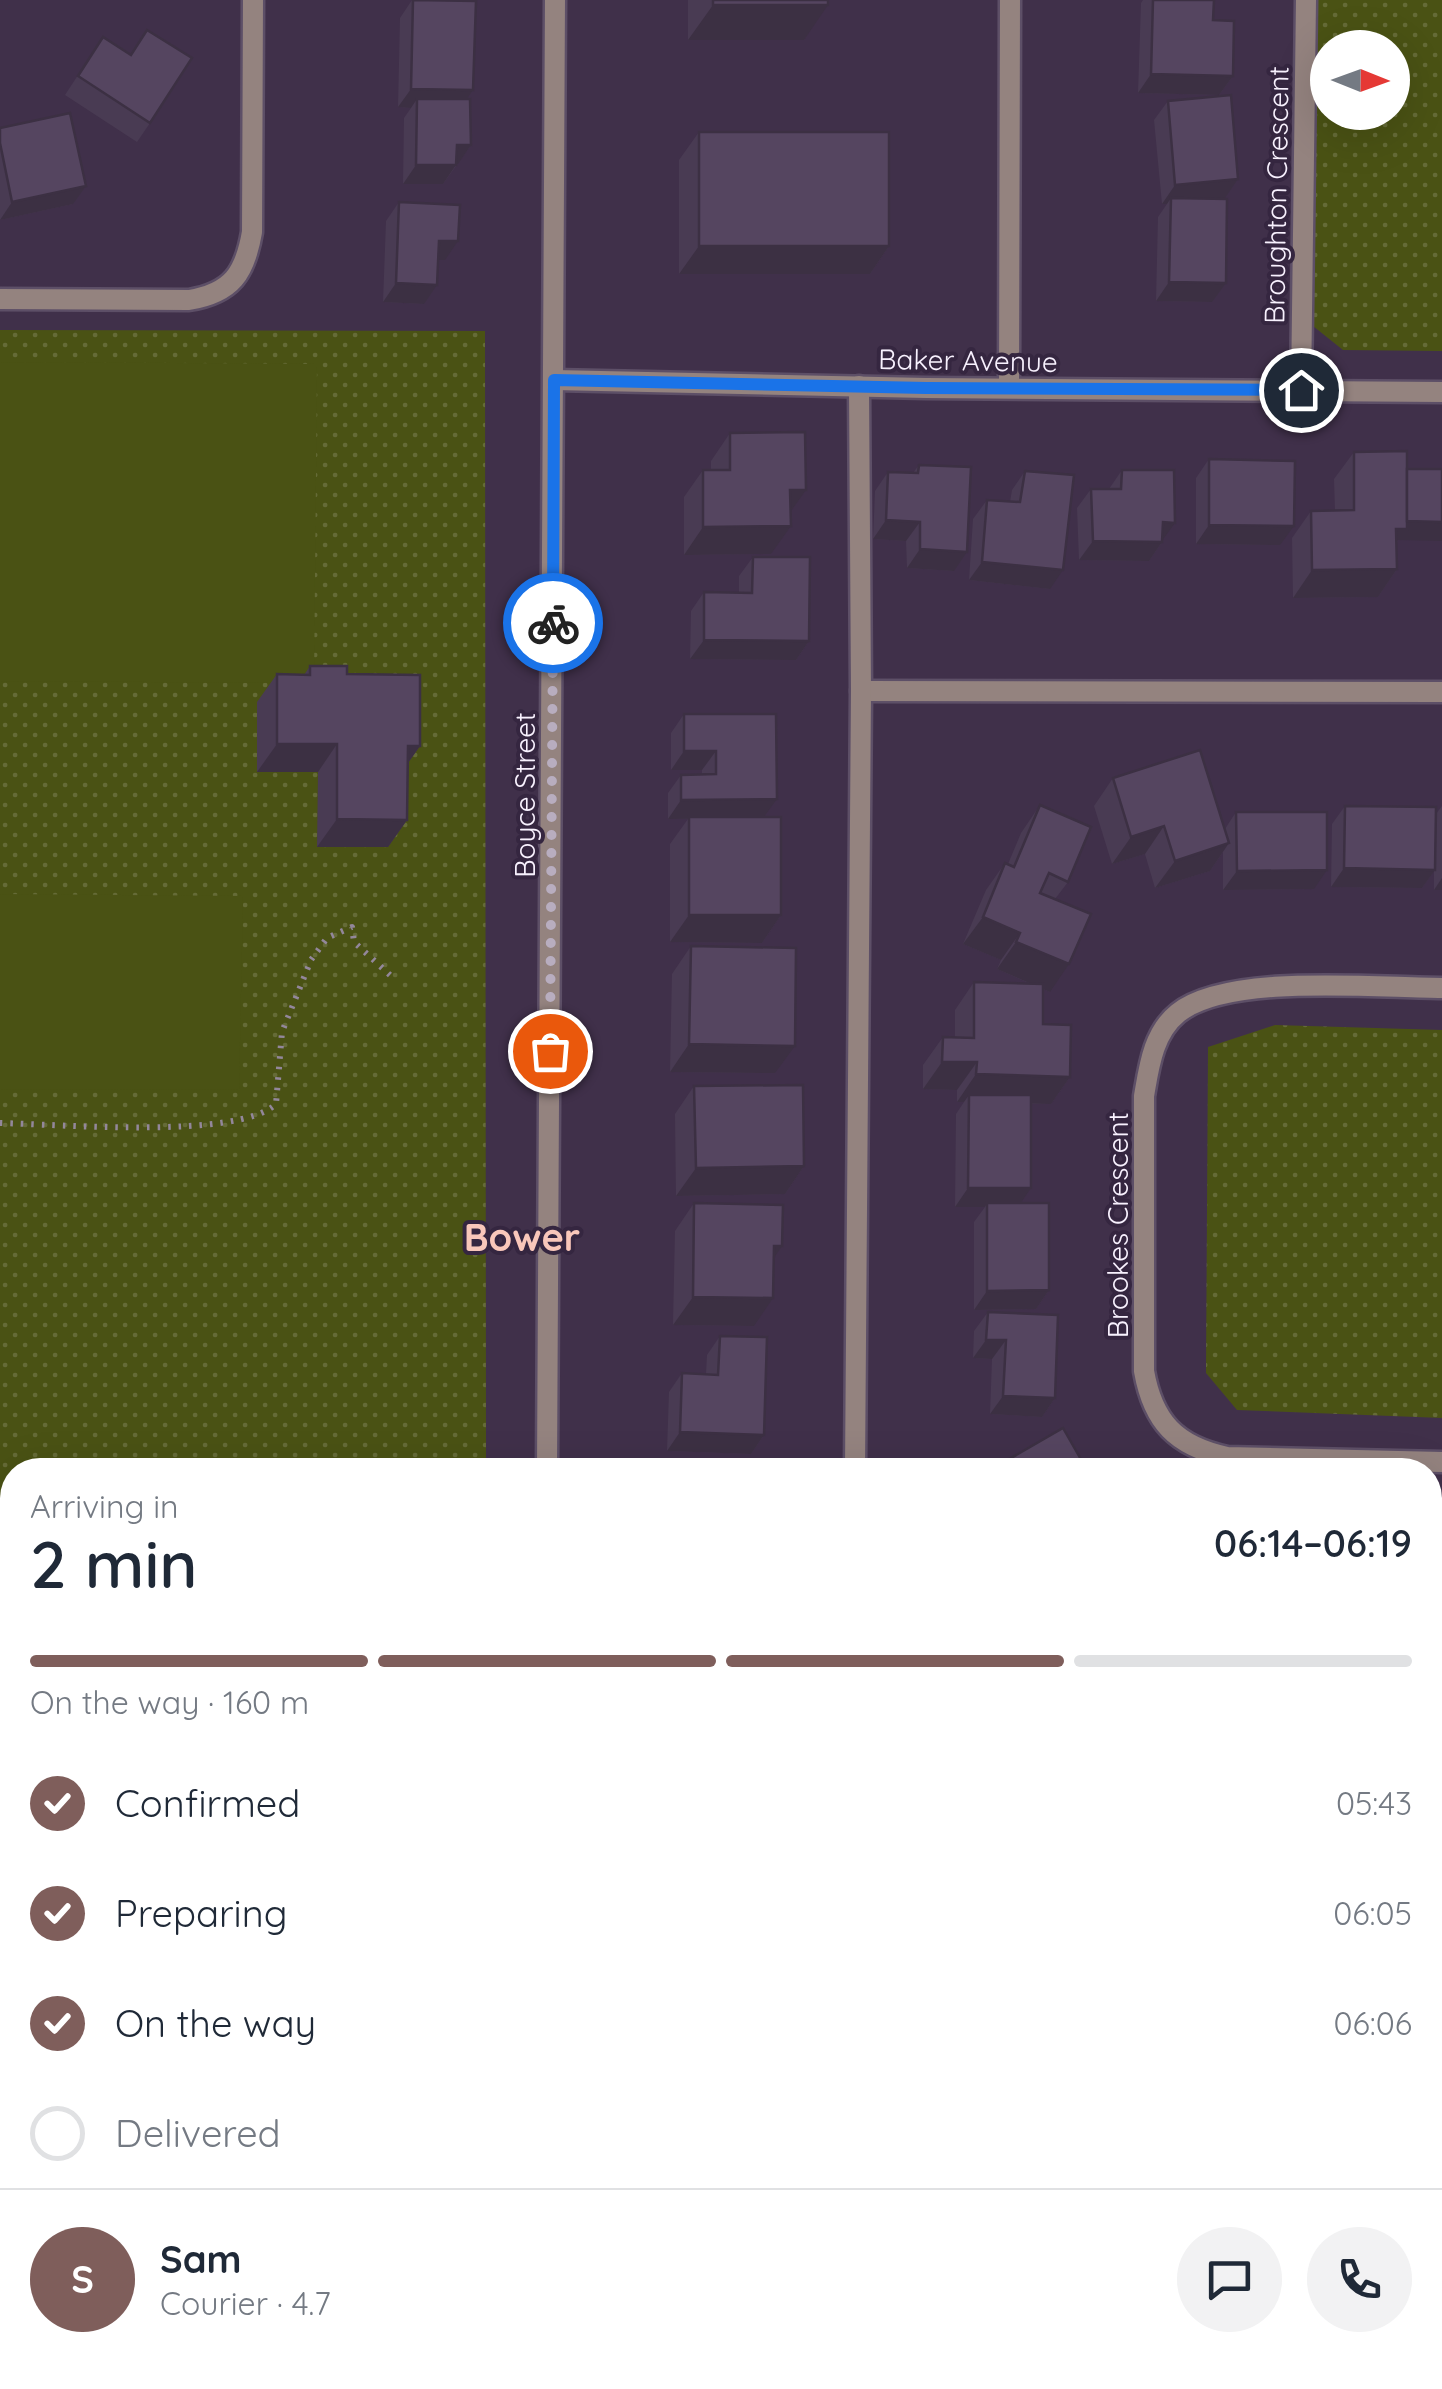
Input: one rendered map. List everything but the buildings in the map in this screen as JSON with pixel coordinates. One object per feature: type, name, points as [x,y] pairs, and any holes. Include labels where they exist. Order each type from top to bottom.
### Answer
[{"type":"street","points":[[0,299],[189,300],[213,296],[231,284],[247,259],[252,232],[254,0]]},
{"type":"street","name":"Boyce Street","points":[[546,1458],[556,0]]},
{"type":"street","points":[[1009,388],[1010,0]]},
{"type":"street","name":"Broughton Crescent","points":[[1301,390],[1306,0]]},
{"type":"street","name":"Baker Avenue","points":[[554,380],[1442,392]]},
{"type":"street","points":[[855,1458],[861,691],[859,386]]},
{"type":"street","points":[[861,691],[1442,692]]},
{"type":"street","name":"Brookes Crescent","points":[[1227,1458],[1177,1436],[1159,1418],[1149,1400],[1144,1371],[1144,1096],[1158,1038],[1175,1015],[1216,994],[1250,988],[1442,988]]},
{"type":"path","points":[[0,1122],[154,1127],[264,1113],[276,1104],[282,1032],[316,949],[327,938],[352,927],[354,942],[391,976]]},
{"type":"green space","points":[[1305,0],[1442,0],[1442,351],[1343,350],[1303,318]]},
{"type":"green space","points":[[0,330],[485,331],[486,1458],[0,1458]]},
{"type":"green space","points":[[0,362],[317,364],[314,683],[0,681]]},
{"type":"green space","points":[[0,894],[243,896],[239,1090],[0,1089]]},
{"type":"green space","points":[[1275,1025],[1442,1030],[1442,1418],[1237,1410],[1206,1373],[1208,1047]]},
{"type":"way so far","points":[[550,1051],[553,623]]},
{"type":"district","name":"Bower","points":[[522,1237]]},
{"type":"route","points":[[553,623],[554,380],[926,388],[1301,390]]}]
